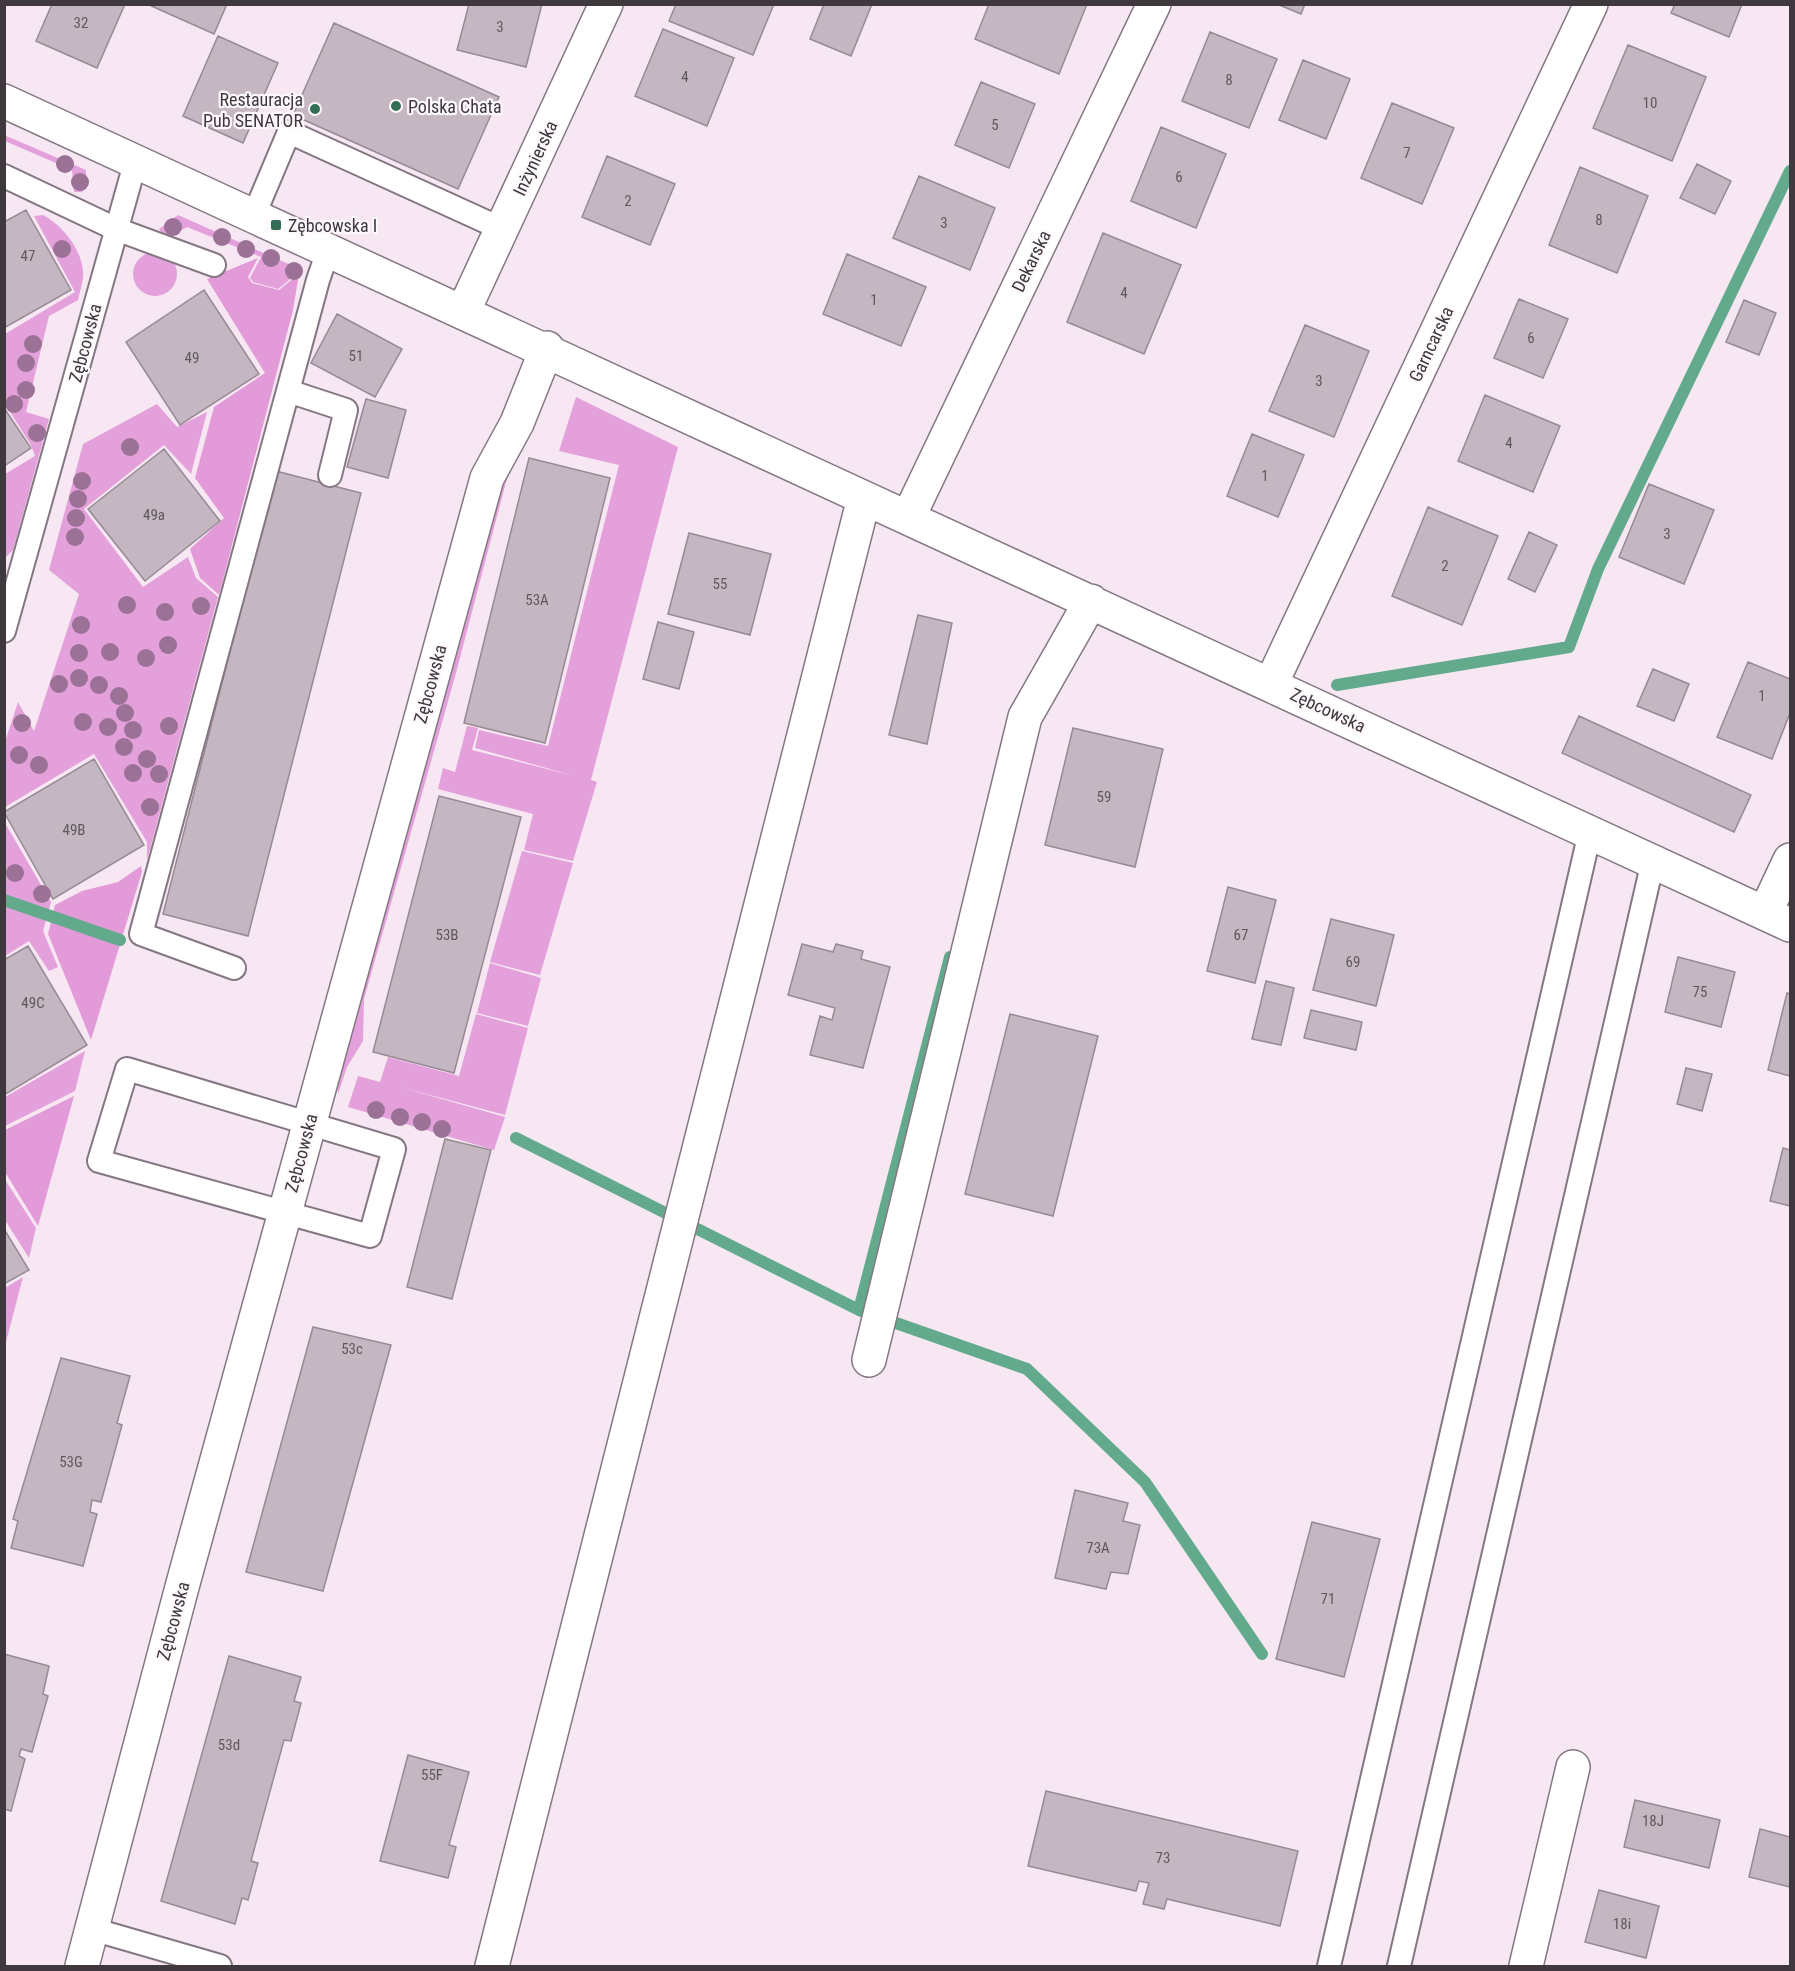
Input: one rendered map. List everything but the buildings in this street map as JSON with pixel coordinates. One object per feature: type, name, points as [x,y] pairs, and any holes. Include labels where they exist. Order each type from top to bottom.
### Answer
[{"type":"street","name":"Inżynierska","points":[[464,310],[606,4]]},
{"type":"street","name":"Dekarska","points":[[908,518],[1154,4]]},
{"type":"street","name":"Garncarska","points":[[1271,684],[1591,4]]},
{"type":"street","name":"Zębcowska","points":[[4,100],[547,348],[864,498],[1778,919]]},
{"type":"street","name":"Zębcowska","points":[[82,1966],[182,1587],[487,478],[517,423],[547,348]]},
{"type":"street","points":[[492,1966],[864,498]]},
{"type":"street","points":[[869,1360],[1025,717],[1091,601]]},
{"type":"street","points":[[1778,919],[1791,860]]},
{"type":"street","points":[[1526,1966],[1573,1767]]},
{"type":"lane","points":[[254,215],[289,132],[502,229]]},
{"type":"lane","name":"Zębcowska","points":[[4,631],[8,606],[136,160]]},
{"type":"lane","points":[[4,176],[116,229],[214,265]]},
{"type":"lane","points":[[234,968],[141,934],[318,280],[329,248]]},
{"type":"lane","points":[[288,391],[346,410],[330,475]]},
{"type":"lane","points":[[1329,1966],[1590,832]]},
{"type":"lane","points":[[1399,1966],[1653,861]]},
{"type":"lane","points":[[127,1070],[394,1149],[370,1236],[285,1212],[99,1161],[127,1070]]},
{"type":"lane","points":[[92,1929],[220,1966]]},
{"type":"shaded area","points":[[4,135],[86,170],[86,189],[74,192],[72,170],[5,141]]},
{"type":"shaded area","points":[[43,215],[69,238],[79,254],[83,278],[78,300],[49,316],[26,412],[49,419],[13,550],[5,558],[5,474],[35,456],[31,445],[5,404],[5,334],[75,292],[34,216]]},
{"type":"shaded area","points":[[178,215],[302,270],[278,289],[253,282],[250,278],[261,257],[187,227],[166,239],[159,229]]},
{"type":"shaded area","points":[[155,252],[170,259],[177,274],[170,289],[155,296],[140,289],[133,274],[140,259]]},
{"type":"shaded area","points":[[258,258],[248,277],[252,283],[279,290],[299,274],[293,310],[219,595],[200,578],[190,549],[224,518],[195,478],[214,407],[265,373],[207,279]]},
{"type":"shaded area","points":[[576,397],[678,447],[591,780],[597,782],[573,861],[524,850],[533,814],[438,789],[443,768],[455,772],[467,726],[478,728],[472,750],[575,776],[475,748],[479,730],[548,746],[619,465],[559,451]]},
{"type":"shaded area","points":[[157,404],[177,427],[207,412],[191,474],[164,445],[84,509],[143,587],[188,557],[196,578],[218,597],[147,860],[147,842],[94,754],[5,807],[5,742],[18,702],[34,731],[79,594],[49,570],[83,444]]},
{"type":"shaded area","points":[[512,459],[456,673],[364,999],[363,1041],[347,1067],[338,1094],[337,1085],[497,489]]},
{"type":"shaded area","points":[[5,823],[51,902],[43,931],[58,967],[49,971],[29,941],[5,956]]},
{"type":"shaded area","points":[[522,851],[573,863],[540,975],[490,962]]},
{"type":"shaded area","points":[[141,866],[142,872],[91,1040],[48,934],[55,905],[82,891],[118,882]]},
{"type":"shaded area","points":[[490,963],[541,978],[528,1026],[477,1013]]},
{"type":"shaded area","points":[[476,1014],[528,1028],[505,1115],[400,1087],[505,1117],[494,1150],[348,1107],[358,1076],[380,1082],[388,1057],[459,1076]]},
{"type":"shaded area","points":[[85,1051],[75,1091],[5,1126],[5,1097]]},
{"type":"shaded area","points":[[74,1096],[38,1226],[5,1172],[5,1130]]},
{"type":"shaded area","points":[[4,1178],[36,1228],[29,1258],[5,1220]]},
{"type":"shaded area","points":[[23,1277],[5,1346],[5,1288]]},
{"type":"waterway","points":[[1337,685],[1569,647],[1598,569],[1790,171]]},
{"type":"waterway","points":[[4,900],[120,940]]},
{"type":"waterway","points":[[950,957],[859,1310],[1027,1369],[1145,1482],[1262,1654]]},
{"type":"waterway","points":[[516,1138],[859,1310]]},
{"type":"place","name":"Polska Chata","points":[[396,106]]},
{"type":"place","name":"Restauracja Pub SENATOR","points":[[315,109]]},
{"type":"place","name":"Zębcowska I","points":[[276,225]]}]
